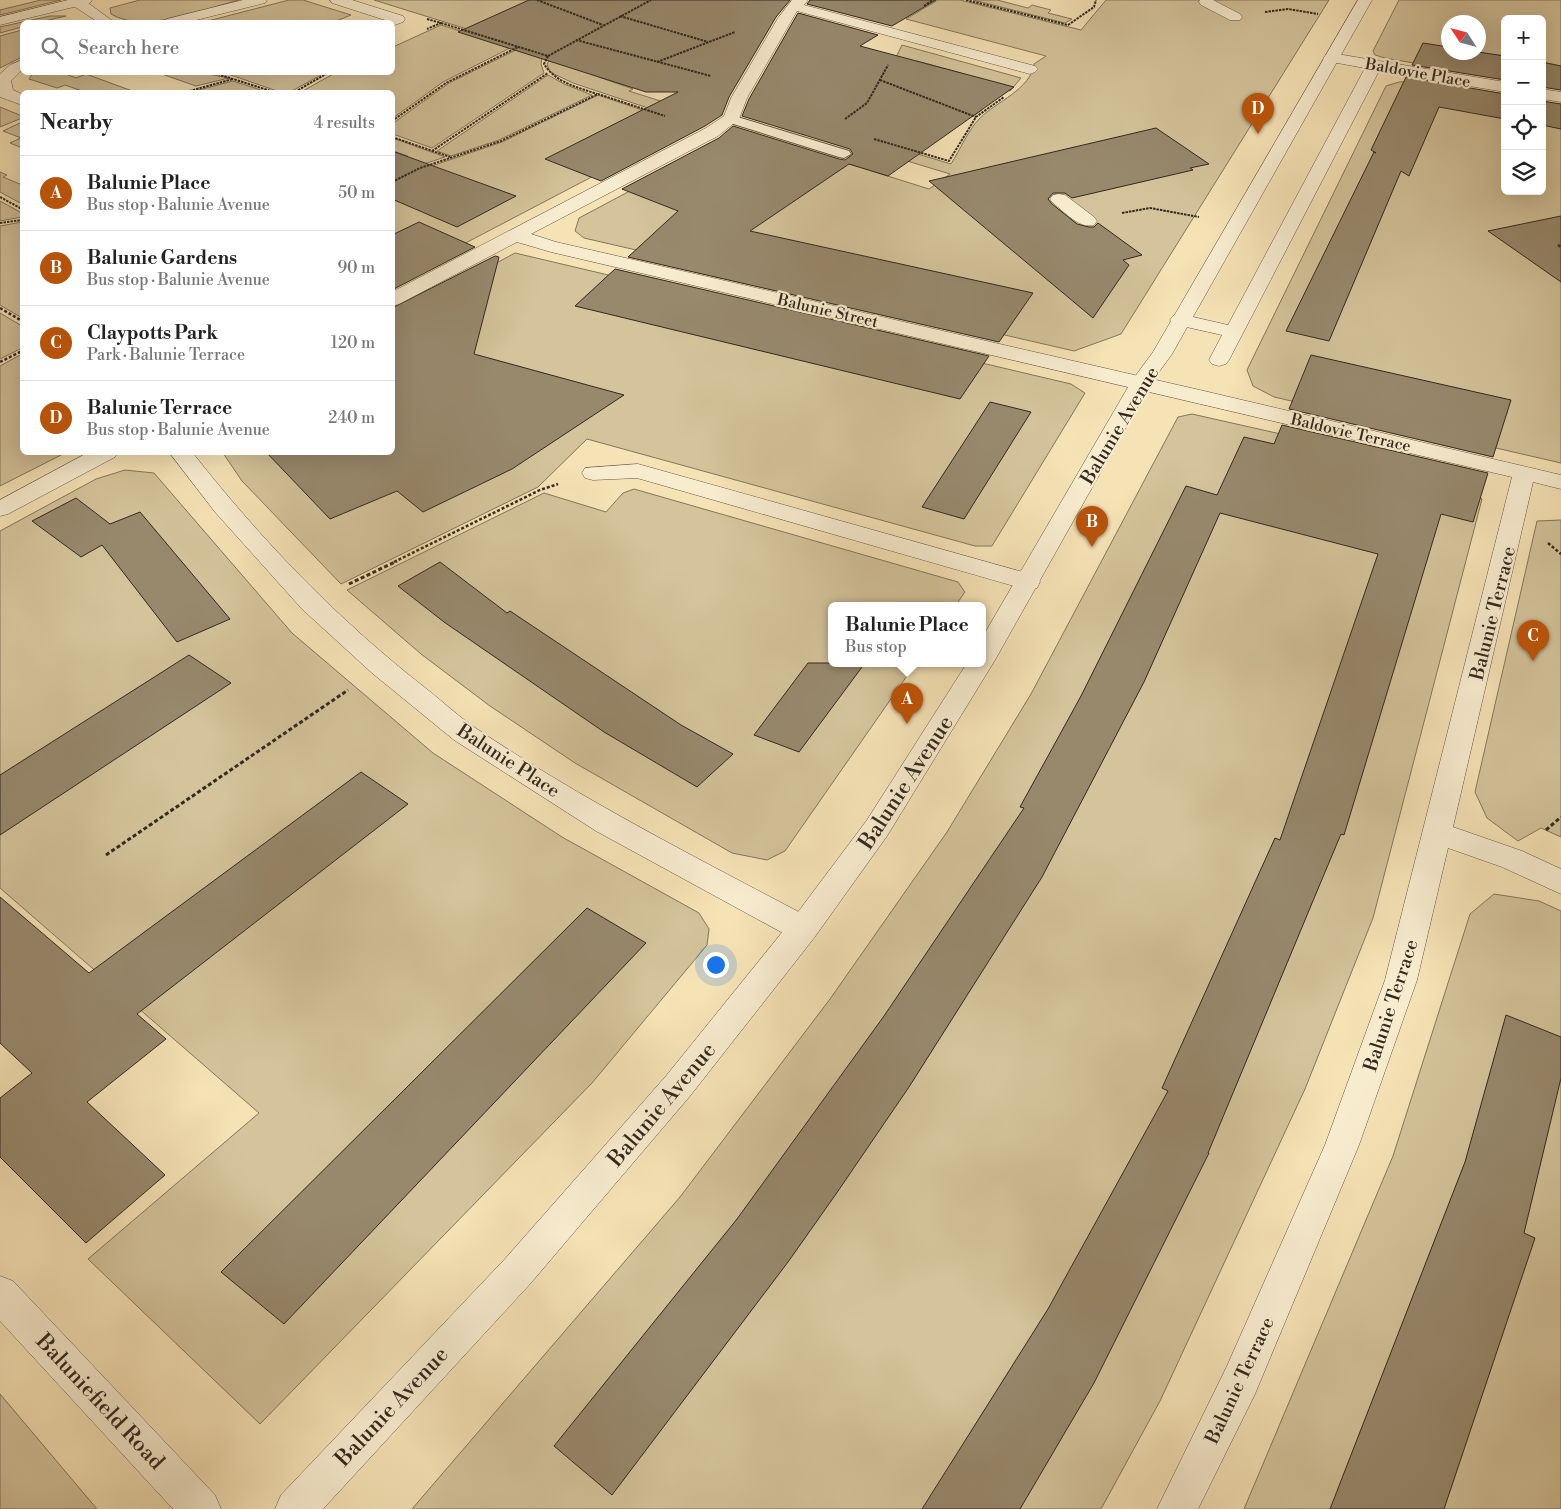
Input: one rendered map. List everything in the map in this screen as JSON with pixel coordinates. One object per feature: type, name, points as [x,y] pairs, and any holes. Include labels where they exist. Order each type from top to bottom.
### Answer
[{"type":"street","points":[[180,20],[260,0]]},
{"type":"street","points":[[336,0],[398,19],[395,20]]},
{"type":"street","name":"Balunie Avenue","points":[[986,653],[1142,382],[1162,354],[1234,225],[1365,0]]},
{"type":"street","points":[[0,21],[81,1],[105,20]]},
{"type":"street","points":[[1206,2],[1235,17]]},
{"type":"street","points":[[395,298],[712,132],[731,119],[739,98],[793,8],[1030,69]]},
{"type":"street","name":"Baldovie Place","points":[[1331,58],[1501,86]]},
{"type":"street","points":[[20,65],[3,80],[5,94],[20,99]]},
{"type":"street","points":[[1219,360],[1374,65]]},
{"type":"street","points":[[1546,95],[1561,97]]},
{"type":"street","points":[[1059,199],[1088,221]]},
{"type":"street","name":"Balunie Street","points":[[515,235],[551,246],[1142,382]]},
{"type":"street","points":[[1180,320],[1234,332]]},
{"type":"street","name":"Baldovie Terrace","points":[[1142,382],[1561,482]]},
{"type":"street","points":[[0,509],[100,455]]},
{"type":"street","name":"Balunie Place","points":[[182,455],[222,507],[311,603],[382,667],[464,732],[606,823],[803,929]]},
{"type":"street","points":[[593,473],[638,471],[1028,582]]},
{"type":"street","name":"Balunie Terrace","points":[[1177,1509],[1241,1380],[1342,1146],[1401,980],[1524,473]]},
{"type":"street","name":"Balunie Avenue","points":[[295,1509],[517,1272],[678,1086],[803,929],[877,828],[977,667]]},
{"type":"street","points":[[1438,833],[1512,859],[1561,882]]},
{"type":"street","name":"Baluniefield Road","points":[[0,1294],[201,1509]]},
{"type":"lane","points":[[731,119],[844,154]]},
{"type":"path","points":[[537,0],[604,25]]},
{"type":"path","points":[[651,0],[548,56],[544,64],[548,73],[598,94],[712,132]]},
{"type":"path","points":[[966,0],[1068,25],[1094,7],[1096,0]]},
{"type":"path","points":[[656,63],[793,8]]},
{"type":"path","points":[[1235,17],[1288,9],[1353,20]]},
{"type":"path","points":[[620,16],[710,42]]},
{"type":"path","points":[[441,23],[548,56]]},
{"type":"path","points":[[841,122],[867,103],[903,35]]},
{"type":"path","points":[[576,40],[656,63],[715,77]]},
{"type":"path","points":[[395,119],[446,82],[518,47]]},
{"type":"path","points":[[869,138],[949,161],[976,117],[1014,90],[1030,69]]},
{"type":"path","points":[[432,151],[548,73]]},
{"type":"path","points":[[220,75],[268,90]]},
{"type":"path","points":[[298,90],[324,75]]},
{"type":"path","points":[[193,90],[234,79]]},
{"type":"path","points":[[880,80],[976,117]]},
{"type":"path","points":[[395,180],[420,168],[501,141],[598,94]]},
{"type":"path","points":[[395,138],[450,158]]},
{"type":"path","points":[[0,197],[20,208]]},
{"type":"path","points":[[1088,221],[1150,208],[1234,225]]},
{"type":"path","points":[[0,223],[20,220]]},
{"type":"path","points":[[0,308],[20,321]]},
{"type":"path","points":[[0,362],[20,352]]},
{"type":"path","points":[[311,603],[540,490],[593,473]]},
{"type":"path","points":[[106,855],[382,667]]},
{"type":"shaded area","points":[[41,0],[61,0],[0,15],[0,10]]},
{"type":"shaded area","points":[[140,0],[239,0],[192,14],[163,20],[125,20],[111,14],[110,8]]},
{"type":"shaded area","points":[[289,0],[303,0],[351,15],[339,20],[212,20]]},
{"type":"shaded area","points":[[374,0],[532,0],[547,54]]},
{"type":"shaded area","points":[[938,0],[960,0],[1081,30],[1106,0],[1329,0],[1121,334],[1074,351],[584,238],[575,231],[579,218],[724,141],[840,161],[929,189],[950,174],[861,147],[871,140],[951,164],[968,134],[980,118],[1020,88],[1027,81],[1034,64],[1046,56],[906,19]]},
{"type":"shaded area","points":[[973,0],[997,0],[1028,8],[1032,5],[1051,10],[1048,13],[1072,19],[1065,23]]},
{"type":"shaded area","points":[[1399,0],[1561,0],[1561,88],[1546,86],[1546,15],[1501,15],[1501,78],[1375,55],[1373,51]]},
{"type":"shaded area","points":[[50,16],[66,16],[49,20],[32,20]]},
{"type":"shaded area","points":[[20,22],[20,28],[0,33],[0,27]]},
{"type":"shaded area","points":[[441,25],[512,47],[443,82],[395,117],[395,90],[305,90],[331,75],[395,75],[395,46]]},
{"type":"shaded area","points":[[20,31],[20,58],[0,68],[0,36]]},
{"type":"shaded area","points":[[902,45],[1021,78],[1010,91],[959,77],[964,74],[917,61],[895,75],[964,105],[982,110],[975,115],[885,80]]},
{"type":"shaded area","points":[[518,49],[542,57],[541,64],[544,73],[432,148],[395,135],[395,122],[449,83]]},
{"type":"shaded area","points":[[551,57],[711,78],[693,123],[573,83],[550,72],[547,64]],"holes":[[[590,74],[700,91],[673,105],[629,91],[633,89]]]},
{"type":"shaded area","points":[[32,75],[68,75],[76,78],[89,75],[130,90],[79,90],[65,85],[57,88],[29,79]]},
{"type":"shaded area","points":[[165,75],[213,75],[229,78],[196,86]]},
{"type":"shaded area","points":[[231,75],[321,75],[294,90],[274,90]]},
{"type":"shaded area","points":[[548,75],[564,84],[592,95],[499,140],[451,156],[437,151]]},
{"type":"shaded area","points":[[233,81],[261,90],[199,90]]},
{"type":"shaded area","points":[[1417,81],[1501,95],[1501,195],[1546,195],[1546,104],[1561,106],[1561,463],[1274,397],[1253,386],[1247,370],[1386,86],[1399,82]]},
{"type":"shaded area","points":[[598,95],[689,126],[395,280],[395,184],[423,169],[502,142]]},
{"type":"shaded area","points":[[0,107],[20,115],[20,119],[0,127]]},
{"type":"shaded area","points":[[20,123],[20,138],[3,131]]},
{"type":"shaded area","points":[[20,138],[20,147],[10,143]]},
{"type":"shaded area","points":[[395,139],[445,157],[418,166],[395,164],[408,156],[395,152]]},
{"type":"shaded area","points":[[0,172],[7,175],[3,177],[20,184],[20,203],[0,192]]},
{"type":"shaded area","points":[[0,201],[20,212],[20,217],[0,221]]},
{"type":"shaded area","points":[[20,222],[20,317],[0,305],[0,226]]},
{"type":"shaded area","points":[[515,253],[1071,384],[1085,393],[992,546],[975,546],[587,439],[538,487],[341,584],[242,481],[224,455],[395,455],[395,318]]},
{"type":"shaded area","points":[[0,313],[20,325],[20,349],[0,359]]},
{"type":"shaded area","points":[[20,355],[20,455],[61,455],[0,486],[0,366]]},
{"type":"shaded area","points":[[1192,414],[1440,470],[1466,483],[1482,499],[1373,918],[1305,1089],[1160,1401],[1101,1509],[412,1509],[680,1197],[830,999],[947,832],[1031,694],[1178,417]]},
{"type":"shaded area","points":[[125,470],[154,473],[292,633],[433,753],[562,837],[699,913],[709,929],[707,945],[592,1083],[260,1424],[88,1259],[259,1113],[0,888],[0,531],[96,479]]},
{"type":"shaded area","points":[[634,489],[958,582],[965,592],[958,602],[828,602],[828,667],[913,667],[785,851],[767,860],[732,853],[575,763],[490,706],[421,654],[347,590],[544,493],[606,512],[623,493]]},
{"type":"shaded area","points":[[1561,520],[1561,837],[1541,828],[1518,841],[1487,818],[1475,792],[1537,521]]},
{"type":"shaded area","points":[[1494,894],[1539,901],[1561,911],[1561,1509],[1244,1509],[1393,1156],[1470,914]]},
{"type":"shaded area","points":[[0,1394],[97,1509],[0,1509]]},
{"type":"building","points":[[529,0],[790,0],[776,17],[729,97],[722,115],[705,126],[601,181],[545,159],[678,92],[646,92],[458,32]]},
{"type":"building","points":[[810,0],[936,0],[892,26],[807,4]]},
{"type":"building","points":[[798,13],[878,35],[860,46],[1014,87],[888,176],[849,164],[750,231],[1033,293],[999,342],[628,257],[678,211],[622,189],[719,138],[733,126],[839,159],[845,160],[853,154],[850,149],[742,116],[749,99]]},
{"type":"building","points":[[1423,43],[1441,46],[1441,60],[1486,60],[1486,53],[1501,55],[1501,79],[1412,65]]},
{"type":"building","points":[[1546,63],[1561,66],[1561,90],[1546,88]]},
{"type":"building","points":[[1406,77],[1501,93],[1501,118],[1439,107],[1409,176],[1401,171],[1329,341],[1286,331],[1374,152],[1376,153],[1371,150]]},
{"type":"building","points":[[1546,102],[1561,104],[1561,129],[1546,126]]},
{"type":"building","points":[[1156,128],[1209,164],[1190,168],[1193,170],[1072,198],[1065,193],[1053,193],[1048,199],[1077,224],[1094,227],[1098,223],[1142,255],[1123,260],[1129,265],[1093,318],[929,181]]},
{"type":"building","points":[[395,152],[516,196],[457,227],[395,200]]},
{"type":"building","points":[[1561,216],[1561,282],[1488,231]]},
{"type":"building","points":[[419,222],[475,247],[395,288],[395,234]]},
{"type":"building","points":[[495,256],[499,257],[474,354],[624,395],[512,469],[423,512],[397,491],[330,519],[269,455],[395,455],[395,306]]},
{"type":"building","points":[[615,269],[989,356],[960,399],[575,306]]},
{"type":"building","points":[[1311,355],[1511,400],[1493,457],[1289,409]]},
{"type":"building","points":[[990,402],[1031,412],[964,519],[922,507]]},
{"type":"building","points":[[1282,425],[1488,473],[1473,522],[1441,514],[1344,835],[1341,834],[1209,1153],[1094,1383],[1020,1509],[922,1509],[1048,1309],[1168,1091],[1162,1088],[1275,838],[1280,840],[1378,554],[1220,513],[1144,682],[1042,877],[909,1087],[836,1194],[788,1262],[612,1495],[554,1446],[737,1219],[884,1016],[1024,808],[1020,807],[1081,696],[1186,486],[1217,495],[1244,437],[1274,444]]},
{"type":"building","points":[[76,498],[110,524],[140,512],[230,619],[177,642],[102,545],[81,557],[32,521]]},
{"type":"building","points":[[440,562],[507,613],[510,611],[681,725],[733,754],[697,787],[604,732],[444,622],[398,586]]},
{"type":"building","points":[[189,655],[231,683],[0,835],[0,775]]},
{"type":"building","points":[[808,663],[828,663],[828,667],[862,667],[799,752],[754,735]]},
{"type":"building","points":[[361,772],[408,804],[137,1014],[166,1039],[87,1102],[165,1175],[86,1243],[0,1157],[0,1098],[32,1073],[0,1043],[0,897],[89,973]]},
{"type":"building","points":[[587,908],[646,943],[284,1324],[221,1272]]},
{"type":"building","points":[[1506,1015],[1561,1037],[1561,1078],[1524,1233],[1535,1238],[1444,1509],[1330,1509],[1465,1162]]},
{"type":"place","name":"Balunie Terrace","points":[[1258,134]]},
{"type":"place","name":"Balunie Gardens","points":[[1092,547]]},
{"type":"place","name":"Claypotts Park","points":[[1533,661]]},
{"type":"place","name":"Balunie Place","points":[[907,724]]}]
